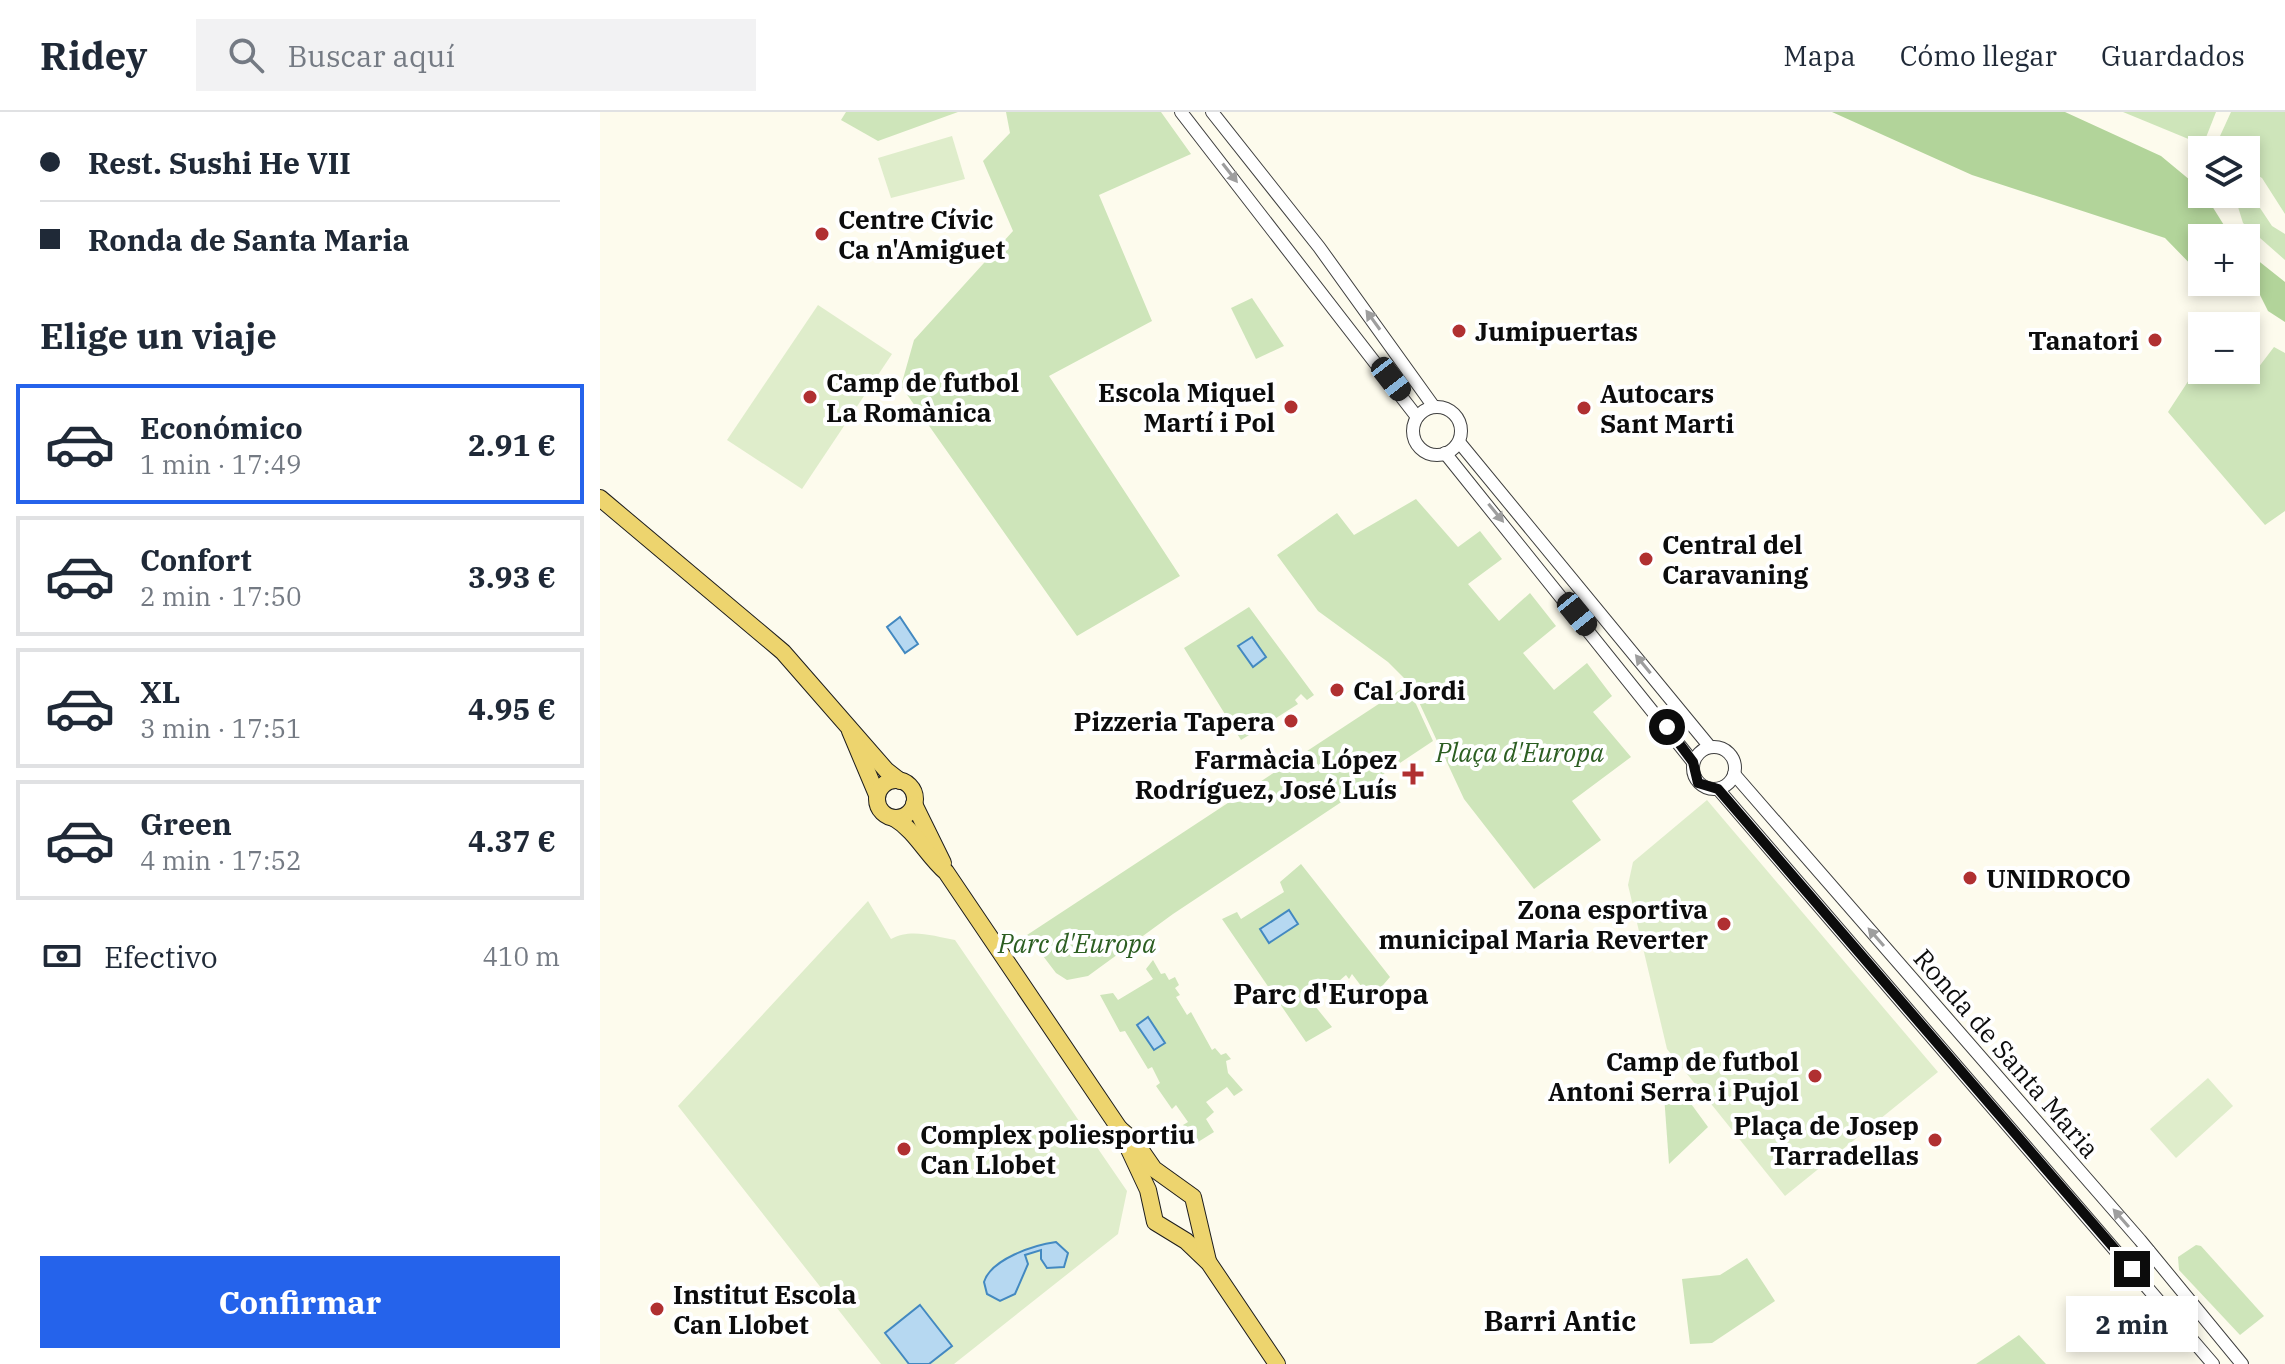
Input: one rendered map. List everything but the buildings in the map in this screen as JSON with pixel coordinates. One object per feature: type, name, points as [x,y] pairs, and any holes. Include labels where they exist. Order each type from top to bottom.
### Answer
[{"type":"main road","points":[[600,498],[783,652],[849,729],[913,791],[914,804],[946,872],[1119,1128],[1150,1201],[1155,1222],[1209,1263],[1277,1364]]},
{"type":"main road","points":[[849,729],[877,795],[879,809],[906,826],[931,860],[946,872]]},
{"type":"main road","points":[[877,795],[887,783],[900,781]]},
{"type":"main road","points":[[894,818],[909,813],[914,804]]},
{"type":"main road","points":[[1119,1128],[1136,1143],[1154,1169],[1193,1197],[1209,1263]]},
{"type":"main road","points":[[1150,1201],[1160,1189],[1174,1186]]},
{"type":"main road","points":[[1172,1232],[1189,1226],[1195,1215]]},
{"type":"street","points":[[1181,112],[1417,417]]},
{"type":"street","points":[[1212,112],[1319,247],[1434,407]]},
{"type":"street","points":[[1434,407],[1450,410],[1458,418],[1462,429],[1459,442],[1445,453],[1431,454],[1418,446],[1413,431],[1417,417],[1434,407]]},
{"type":"street","points":[[1459,442],[1710,747]]},
{"type":"street","points":[[1445,453],[1693,762],[1698,783],[1718,789],[1726,786],[1734,774],[1731,756],[1722,748],[1710,747],[1700,751],[1693,762]]},
{"type":"street","name":"Ronda de Santa Maria","points":[[1734,774],[2140,1240],[2242,1364]]},
{"type":"street","name":"Ronda de Santa Maria","points":[[1718,789],[2213,1364]]},
{"type":"green space","points":[[846,112],[958,112],[878,141],[841,120]]},
{"type":"green space","points":[[1006,112],[1161,112],[1191,154],[1099,195],[1152,321],[1049,376],[1180,576],[1077,636],[901,386],[914,340],[1013,231],[983,161],[1010,133]]},
{"type":"green space","points":[[1832,112],[2065,112],[2161,156],[2188,178],[2188,208],[2213,208],[2223,224],[2188,224],[2188,262],[2165,238],[1972,175]]},
{"type":"green space","points":[[2123,112],[2216,112],[2207,136],[2188,136],[2188,139]]},
{"type":"green space","points":[[2231,112],[2285,112],[2285,214],[2260,177],[2260,136],[2220,136]]},
{"type":"green space","points":[[952,136],[965,179],[891,198],[878,158]]},
{"type":"green space","points":[[2238,208],[2260,208],[2272,226],[2285,234],[2285,260],[2260,238],[2260,224],[2243,223]]},
{"type":"green space","points":[[2260,262],[2285,282],[2285,322],[2268,311],[2260,295]]},
{"type":"green space","points":[[1252,298],[1284,346],[1256,359],[1231,308]]},
{"type":"green space","name":"Camp de futbol La Romànica","points":[[818,305],[892,354],[802,489],[727,440]]},
{"type":"green space","points":[[2274,347],[2285,353],[2285,511],[2265,525],[2168,412],[2188,381],[2188,384],[2260,384],[2260,365]]},
{"type":"green space","name":"Plaça d'Europa","points":[[1416,499],[1458,547],[1480,531],[1502,559],[1468,584],[1499,621],[1530,593],[1556,626],[1523,653],[1554,690],[1587,663],[1612,696],[1593,712],[1631,757],[1572,801],[1601,840],[1534,889],[1464,799],[1411,685],[1388,662],[1318,611],[1277,555],[1337,513],[1354,535]]},
{"type":"green space","points":[[1249,607],[1314,695],[1307,700],[1301,694],[1295,700],[1298,704],[1273,720],[1270,716],[1264,721],[1265,725],[1241,740],[1184,648]]},
{"type":"green space","name":"Parc d'Europa","points":[[1403,688],[1416,704],[1433,741],[1173,914],[1088,976],[1067,980],[1056,973],[1027,935]]},
{"type":"green space","points":[[1707,800],[1938,1072],[1785,1196],[1667,1049],[1628,885],[1633,862]]},
{"type":"green space","name":"Parc d'Europa","points":[[1301,864],[1390,977],[1371,999],[1352,974],[1349,979],[1346,975],[1317,1000],[1315,1006],[1332,1027],[1306,1042],[1222,919],[1237,912],[1241,919],[1284,892],[1280,882]]},
{"type":"green space","name":"Complex poliesportiu Can Llobet","points":[[868,901],[891,939],[914,933],[955,940],[1127,1191],[1118,1234],[954,1364],[881,1364],[678,1106]]},
{"type":"green space","points":[[1153,960],[1161,974],[1165,973],[1169,980],[1175,977],[1179,985],[1175,988],[1180,995],[1176,997],[1187,1015],[1191,1012],[1212,1050],[1215,1048],[1221,1055],[1226,1053],[1231,1059],[1226,1061],[1228,1073],[1243,1090],[1234,1096],[1227,1087],[1206,1102],[1214,1112],[1206,1119],[1214,1132],[1198,1142],[1183,1125],[1188,1122],[1176,1105],[1172,1109],[1156,1086],[1160,1083],[1152,1067],[1148,1069],[1125,1031],[1120,1032],[1100,995],[1113,993],[1118,1000],[1153,979],[1146,969]]},
{"type":"green space","points":[[2208,1078],[2233,1106],[2176,1158],[2150,1129]]},
{"type":"green space","points":[[1671,1085],[1678,1086],[1708,1127],[1669,1164],[1664,1095]]},
{"type":"green space","points":[[2196,1245],[2201,1246],[2264,1316],[2240,1335],[2179,1270],[2178,1257]]},
{"type":"green space","points":[[1747,1258],[1775,1301],[1712,1343],[1690,1344],[1682,1279],[1720,1275]]},
{"type":"green space","points":[[2019,1335],[2046,1364],[1976,1364]]},
{"type":"water","points":[[900,617],[918,644],[905,653],[887,627]]},
{"type":"water","points":[[1252,637],[1266,657],[1253,667],[1238,646]]},
{"type":"water","points":[[1289,910],[1298,924],[1269,943],[1260,929]]},
{"type":"water","points":[[1148,1017],[1165,1043],[1154,1050],[1137,1025]]},
{"type":"water","points":[[1056,1242],[1068,1253],[1064,1267],[1047,1268],[1041,1259],[1041,1250],[1025,1255],[1028,1264],[1015,1294],[1000,1301],[987,1294],[984,1282],[995,1266],[1025,1250]]},
{"type":"water","points":[[920,1305],[952,1346],[929,1364],[909,1364],[885,1333]]},
{"type":"place","name":"Centre Cívic Ca n'Amiguet","points":[[822,234]]},
{"type":"place","name":"Jumipuertas","points":[[1459,331]]},
{"type":"place","name":"Tanatori","points":[[2155,340]]},
{"type":"place","name":"Camp de futbol La Romànica","points":[[810,397]]},
{"type":"place","name":"Escola Miquel Martí i Pol","points":[[1291,407]]},
{"type":"place","name":"Autocars Sant Marti","points":[[1584,408]]},
{"type":"place","name":"Central del Caravaning","points":[[1646,559]]},
{"type":"place","name":"Cal Jordi","points":[[1337,690]]},
{"type":"place","name":"Pizzeria Tapera","points":[[1291,721]]},
{"type":"place","name":"Farmàcia López Rodríguez, José Luís","points":[[1413,774]]},
{"type":"place","name":"UNIDROCO","points":[[1970,878]]},
{"type":"place","name":"Zona esportiva municipal Maria Reverter","points":[[1724,924]]},
{"type":"place","name":"Camp de futbol Antoni Serra i Pujol","points":[[1815,1076]]},
{"type":"place","name":"Plaça de Josep Tarradellas","points":[[1935,1140]]},
{"type":"place","name":"Complex poliesportiu Can Llobet","points":[[904,1149]]},
{"type":"place","name":"Institut Escola Can Llobet","points":[[657,1309]]},
{"type":"district","name":"Parc d'Europa","points":[[1331,993]]},
{"type":"district","name":"Barri Antic","points":[[1560,1320]]},
{"type":"route","points":[[1667,727],[1693,762],[1693,773],[1698,783],[1718,789],[2132,1269]]}]
